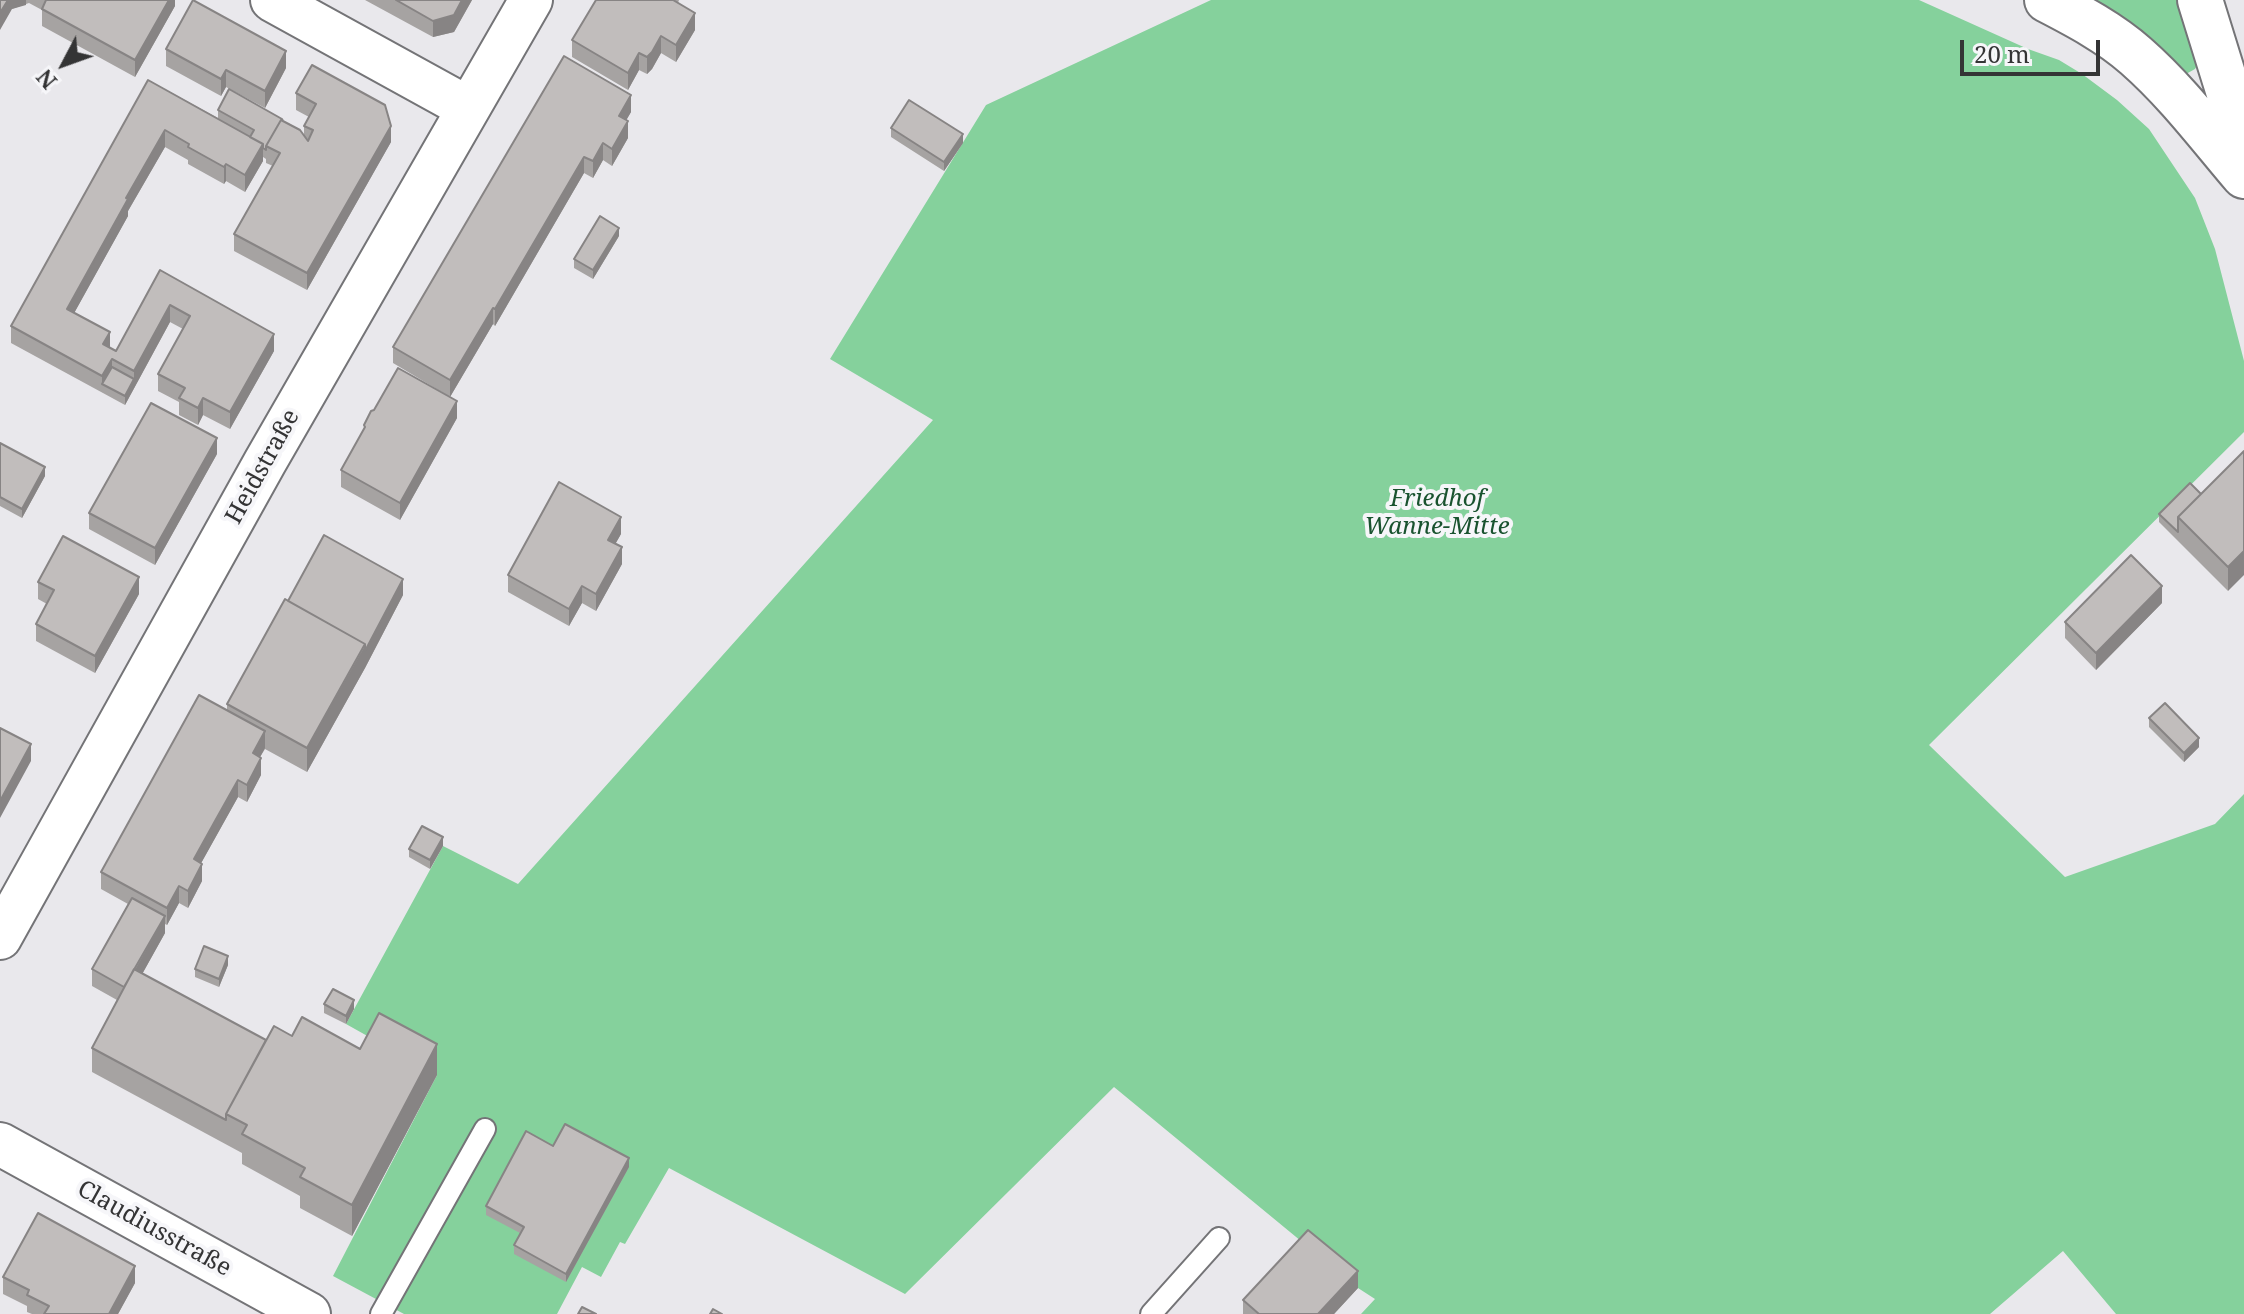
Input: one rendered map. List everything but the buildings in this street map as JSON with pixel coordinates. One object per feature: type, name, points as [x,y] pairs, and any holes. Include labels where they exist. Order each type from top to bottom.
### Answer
[{"type":"street","points":[[272,0],[468,108]]},
{"type":"street","name":"Heidstraße","points":[[0,938],[265,462],[531,0]]},
{"type":"street","points":[[2047,0],[2081,17],[2135,54],[2184,103],[2244,176]]},
{"type":"street","points":[[2200,0],[2244,142]]},
{"type":"street","name":"Claudiusstraße","points":[[0,1144],[309,1314]]},
{"type":"lane","points":[[381,1314],[485,1129]]},
{"type":"lane","points":[[1151,1314],[1219,1238]]},
{"type":"green space","name":"Friedhof Wanne-Mitte","points":[[1211,0],[1919,0],[2059,60],[2117,100],[2149,129],[2195,198],[2215,249],[2244,361],[2244,432],[1929,745],[2065,877],[2215,824],[2244,794],[2244,1314],[2116,1314],[2063,1251],[1990,1314],[1361,1314],[1375,1299],[1114,1087],[905,1294],[669,1168],[625,1244],[620,1242],[601,1277],[582,1267],[557,1314],[404,1314],[333,1276],[437,1075],[346,1024],[443,846],[518,884],[933,420],[830,359],[986,105]]},
{"type":"green space","points":[[2085,0],[2184,0],[2199,62],[2195,69],[2186,74],[2176,70]]}]
